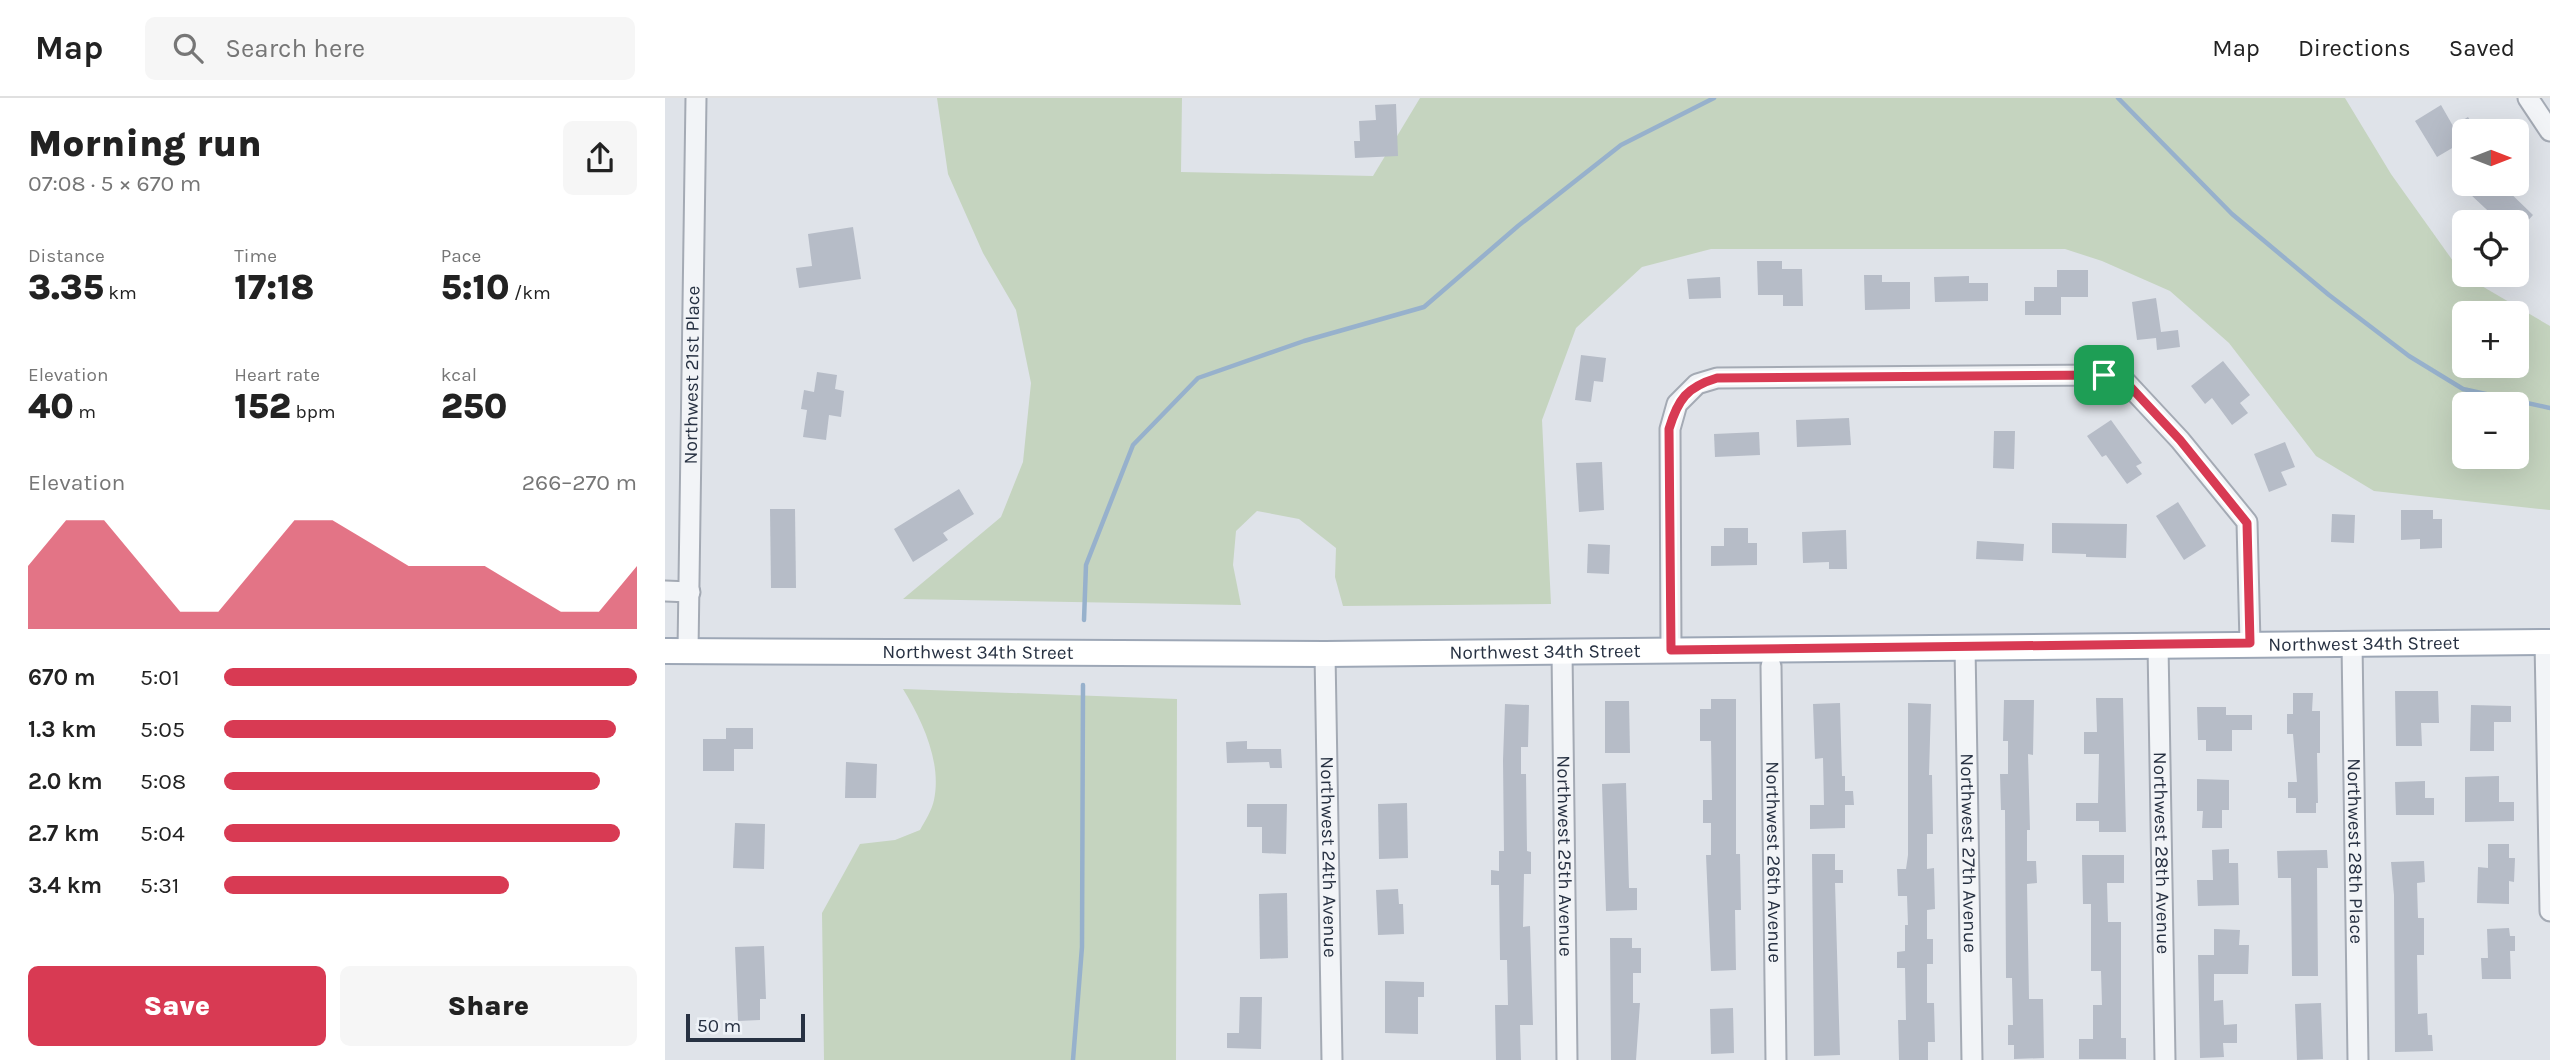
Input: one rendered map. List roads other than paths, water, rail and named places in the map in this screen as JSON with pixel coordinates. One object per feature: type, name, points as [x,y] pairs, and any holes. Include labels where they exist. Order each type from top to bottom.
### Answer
[{"type":"main road","name":"Northwest 34th Street","points":[[677,651],[1325,654],[2548,642]]},
{"type":"street","name":"Northwest 21st Place","points":[[677,651],[690,592],[696,98]]},
{"type":"street","points":[[2528,98],[2550,131]]},
{"type":"street","points":[[1671,650],[1669,429],[1677,404],[1697,384],[1717,378],[2104,375],[2124,380],[2180,440],[2247,523],[2250,643]]},
{"type":"street","points":[[665,591],[690,592]]},
{"type":"street","points":[[2548,642],[2550,911]]},
{"type":"street","name":"Northwest 28th Place","points":[[2352,643],[2358,1060]]},
{"type":"street","name":"Northwest 28th Avenue","points":[[2158,645],[2165,1060]]},
{"type":"street","name":"Northwest 27th Avenue","points":[[1965,647],[1972,1060]]},
{"type":"street","name":"Northwest 25th Avenue","points":[[1562,651],[1567,1060]]},
{"type":"street","name":"Northwest 24th Avenue","points":[[1325,654],[1332,1060]]},
{"type":"street","name":"Northwest 26th Avenue","points":[[1771,666],[1776,1060]]},
{"type":"waterway","points":[[1084,620],[1086,565],[1133,445],[1198,378],[1304,341],[1424,307],[1518,226],[1621,145],[1714,98]]},
{"type":"waterway","points":[[2118,98],[2232,214],[2329,295],[2409,356],[2463,389],[2550,408]]},
{"type":"waterway","points":[[1073,1060],[1082,947],[1083,685]]}]
